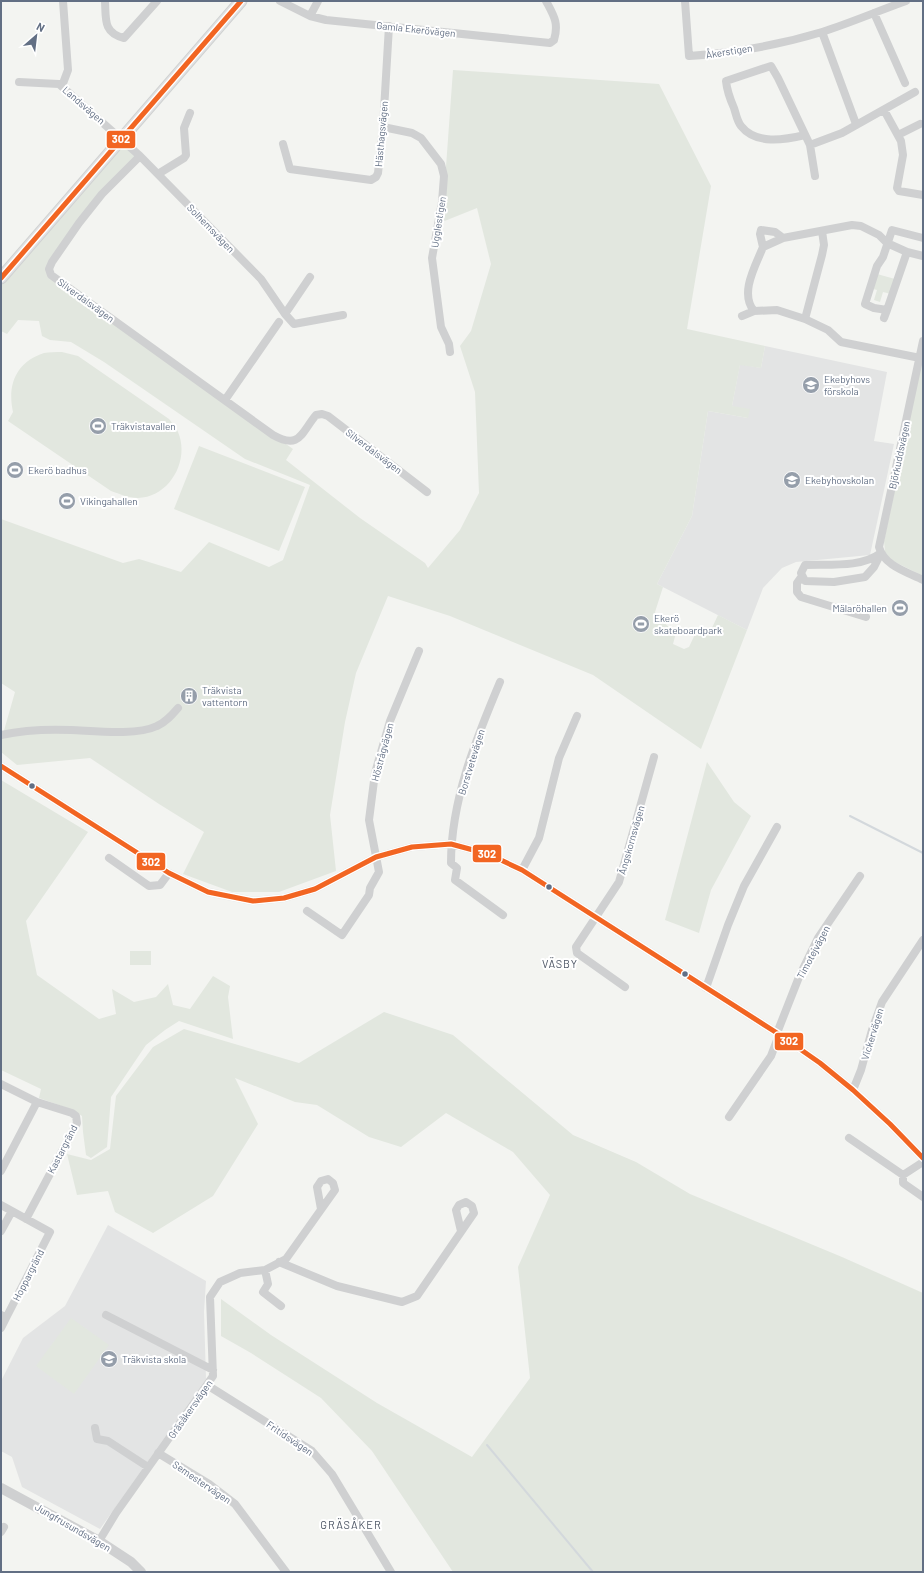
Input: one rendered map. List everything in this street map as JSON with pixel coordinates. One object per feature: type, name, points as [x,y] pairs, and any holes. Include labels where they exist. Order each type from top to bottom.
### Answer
[{"type":"main road","points":[[1,278],[241,1]]},
{"type":"street","points":[[62,86],[68,70],[63,1]]},
{"type":"street","points":[[105,1],[106,26],[116,36],[124,38],[157,1]]},
{"type":"street","name":"Gamla Ekerövägen","points":[[280,1],[310,16],[326,20],[550,42],[554,40],[557,29],[556,21],[546,1]]},
{"type":"street","points":[[310,16],[318,1]]},
{"type":"street","name":"Åkerstigen","points":[[685,1],[689,56],[724,54],[793,40],[822,32],[906,1]]},
{"type":"street","points":[[874,13],[905,83]]},
{"type":"street","name":"Hästhagsvägen","points":[[284,144],[290,169],[371,180],[376,177],[378,173],[383,127],[388,26]]},
{"type":"street","points":[[822,32],[856,124]]},
{"type":"street","points":[[805,135],[789,139],[771,140],[751,135],[740,125],[727,89],[726,81],[771,66],[810,145],[815,176]]},
{"type":"street","name":"Landsvägen","points":[[19,82],[60,84],[122,138]]},
{"type":"street","points":[[810,145],[842,133],[915,92]]},
{"type":"street","points":[[884,110],[902,141],[903,155],[897,188],[899,190],[923,195]]},
{"type":"street","points":[[158,174],[184,158],[186,155],[184,128],[190,113]]},
{"type":"street","points":[[898,135],[922,124]]},
{"type":"street","name":"Ugglestigen","points":[[383,127],[412,133],[421,138],[441,164],[444,176],[442,202],[432,258],[441,327],[449,344],[450,352]]},
{"type":"street","name":"Solhemsvägen","points":[[122,138],[261,279],[285,314],[294,324],[344,315]]},
{"type":"street","name":"Silverdalsvägen","points":[[140,156],[102,194],[79,222],[52,262],[49,269],[51,275],[284,441],[292,441],[300,438],[316,415],[322,414],[328,416],[427,492]]},
{"type":"street","points":[[763,247],[783,238],[856,225],[879,235],[887,244],[907,252],[923,256]]},
{"type":"street","points":[[754,311],[750,306],[748,298],[749,284],[763,247],[760,234],[761,230],[775,232],[783,238]]},
{"type":"street","points":[[907,252],[885,314],[865,304],[877,266],[883,256],[892,230],[923,238]]},
{"type":"street","points":[[804,319],[822,255],[824,245],[822,231]]},
{"type":"street","points":[[285,314],[310,277]]},
{"type":"street","points":[[742,316],[754,311],[777,310],[804,319],[828,330],[841,342],[920,358]]},
{"type":"street","points":[[225,400],[279,322]]},
{"type":"street","name":"Björkuddsvägen","points":[[802,576],[805,581],[834,582],[865,577],[874,567],[881,553],[879,547],[880,540],[923,341]]},
{"type":"street","points":[[866,617],[801,597],[797,592],[797,583],[802,576],[801,573],[805,565],[857,563],[873,559],[881,553],[887,561],[923,580]]},
{"type":"street","name":"Höstrågvägen","points":[[307,911],[342,935],[369,895],[370,888],[379,872],[369,820],[375,773],[390,721],[419,651]]},
{"type":"street","name":"Borstvetevägen","points":[[500,682],[480,730],[462,784],[451,844],[451,863],[457,868],[455,880],[503,915]]},
{"type":"street","points":[[1,735],[20,731],[70,730],[108,732],[141,730],[157,726],[170,718],[178,708]]},
{"type":"street","points":[[522,870],[539,838],[559,758],[577,716]]},
{"type":"street","name":"Ängskornsvägen","points":[[624,987],[577,954],[576,947],[618,882],[654,757]]},
{"type":"street","points":[[1,766],[169,873],[208,892],[254,901],[284,898],[315,890],[376,857],[412,847],[451,844],[488,854],[522,870],[778,1034],[853,1090],[890,1124],[923,1158]]},
{"type":"street","points":[[706,988],[728,925],[744,886],[777,827]]},
{"type":"street","points":[[109,858],[149,886],[160,885],[169,873]]},
{"type":"street","name":"Timotejvägen","points":[[729,1117],[772,1056],[778,1034],[799,977],[818,938],[860,876]]},
{"type":"street","name":"Vickervägen","points":[[853,1090],[861,1070],[872,1030],[882,1002],[923,940]]},
{"type":"street","name":"Kastargränd","points":[[1,1084],[37,1102],[72,1113],[76,1116],[77,1122],[26,1218]]},
{"type":"street","points":[[1,1171],[37,1102]]},
{"type":"street","points":[[849,1138],[903,1175]]},
{"type":"street","points":[[903,1175],[923,1162]]},
{"type":"street","points":[[903,1175],[903,1183],[923,1197]]},
{"type":"street","points":[[1,1205],[26,1218]]},
{"type":"street","name":"Gräsåkersvägen","points":[[99,1541],[116,1513],[212,1376],[210,1297],[220,1282],[240,1273],[265,1270],[286,1259],[321,1209]]},
{"type":"street","points":[[1,1231],[12,1211]]},
{"type":"street","name":"Hoppargränd","points":[[1,1328],[4,1316],[50,1232],[26,1218]]},
{"type":"street","points":[[279,1262],[337,1286],[402,1302],[417,1296],[461,1231]]},
{"type":"street","points":[[265,1270],[268,1284],[262,1292],[281,1306]]},
{"type":"street","points":[[106,1315],[213,1370]]},
{"type":"street","name":"Fritidsvägen","points":[[207,1385],[312,1451],[332,1474],[391,1572]]},
{"type":"street","points":[[95,1428],[97,1439],[108,1441],[148,1467]]},
{"type":"street","name":"Semestervägen","points":[[158,1453],[209,1484],[235,1504],[286,1572]]},
{"type":"street","name":"Jungfrusundsvägen","points":[[1,1488],[99,1541],[131,1562],[141,1572]]},
{"type":"shaded area","points":[[453,70],[659,84],[711,186],[687,329],[765,346],[761,368],[740,365],[732,406],[750,409],[748,418],[708,411],[692,516],[657,584],[663,587],[655,612],[656,616],[676,633],[673,644],[684,649],[689,647],[698,628],[711,630],[718,615],[747,630],[701,749],[593,675],[450,616],[388,596],[356,673],[345,722],[330,815],[336,871],[279,892],[232,892],[183,874],[204,832],[90,758],[17,765],[1,752],[1,741],[15,692],[1,683],[1,519],[123,563],[139,559],[181,572],[209,542],[269,567],[283,560],[310,485],[245,459],[104,362],[71,342],[50,340],[42,336],[39,321],[18,320],[7,334],[1,331],[1,278],[122,139],[140,156],[102,194],[49,269],[119,325],[293,449],[286,460],[360,518],[425,563],[428,568],[460,530],[479,493],[475,392],[460,346],[471,331],[491,264],[477,208],[442,222]]},
{"type":"shaded area","points":[[877,274],[895,279],[891,294],[883,292],[880,302],[874,300],[877,290],[873,289]]},
{"type":"shaded area","name":"Ekebyhovskolan","points":[[765,346],[887,372],[874,441],[894,444],[870,555],[796,562],[782,568],[763,588],[747,630],[657,584],[692,516],[708,411],[748,418],[732,406],[740,364],[761,368]]},
{"type":"shaded area","points":[[62,352],[78,356],[169,419],[175,427],[181,443],[179,465],[168,484],[159,491],[149,496],[134,498],[111,491],[8,421],[13,412],[11,393],[13,384],[20,369],[26,362],[34,357],[44,353]]},
{"type":"shaded area","points":[[923,354],[923,576],[891,560],[885,552],[884,541]]},
{"type":"shaded area","points":[[199,446],[305,487],[279,551],[174,509]]},
{"type":"shaded area","points":[[707,762],[734,802],[751,816],[711,890],[699,933],[665,920]]},
{"type":"shaded area","points":[[1,780],[88,832],[26,921],[37,975],[99,1019],[116,1014],[112,989],[134,1002],[156,997],[168,984],[173,1005],[190,1009],[213,976],[230,986],[228,997],[233,1039],[179,1021],[146,1045],[111,1097],[107,1147],[91,1158],[86,1155],[82,1116],[73,1110],[39,1098],[41,1089],[1,1070]]},
{"type":"shaded area","points":[[130,951],[151,951],[151,965],[130,965]]},
{"type":"shaded area","points":[[384,1012],[453,1035],[573,1135],[636,1162],[690,1194],[842,1257],[923,1293],[923,1572],[453,1572],[372,1451],[321,1398],[251,1353],[221,1336],[221,1299],[271,1335],[377,1403],[472,1457],[530,1378],[518,1267],[550,1195],[513,1152],[446,1113],[401,1147],[369,1137],[317,1105],[295,1102],[235,1078],[258,1124],[213,1196],[153,1233],[115,1212],[108,1191],[77,1195],[67,1154],[91,1160],[110,1149],[116,1096],[153,1047],[184,1029],[299,1063]]},
{"type":"shaded area","name":"Träkvista skola","points":[[108,1225],[206,1281],[204,1312],[206,1379],[100,1529],[22,1487],[12,1457],[1,1451],[1,1381],[23,1338],[65,1306]]},
{"type":"shaded area","points":[[71,1318],[109,1345],[74,1394],[36,1366]]},
{"type":"waterway","points":[[850,816],[923,853]]},
{"type":"waterway","points":[[487,1445],[593,1572]]},
{"type":"transit line","name":"302","points":[[1,278],[241,1]]},
{"type":"transit line","name":"302","points":[[1,766],[169,873],[208,892],[253,901],[284,898],[315,889],[376,857],[412,847],[451,844],[488,854],[522,870],[777,1033],[820,1063],[853,1090],[890,1124],[923,1158]]},
{"type":"place","name":"Ekebyhovs förskola","points":[[811,385]]},
{"type":"place","name":"Träkvistavallen","points":[[98,426]]},
{"type":"place","name":"Ekerö badhus","points":[[15,470]]},
{"type":"place","name":"Ekebyhovskolan","points":[[792,480]]},
{"type":"place","name":"Vikingahallen","points":[[67,501]]},
{"type":"place","name":"Mälaröhallen","points":[[900,608]]},
{"type":"place","name":"Ekerö skateboardpark","points":[[641,624]]},
{"type":"place","name":"Träkvista vattentorn","points":[[189,696]]},
{"type":"place","name":"Träkvista skola","points":[[109,1359]]},
{"type":"district","name":"VÄSBY","points":[[560,963]]},
{"type":"district","name":"GRÄSÅKER","points":[[351,1524]]}]
